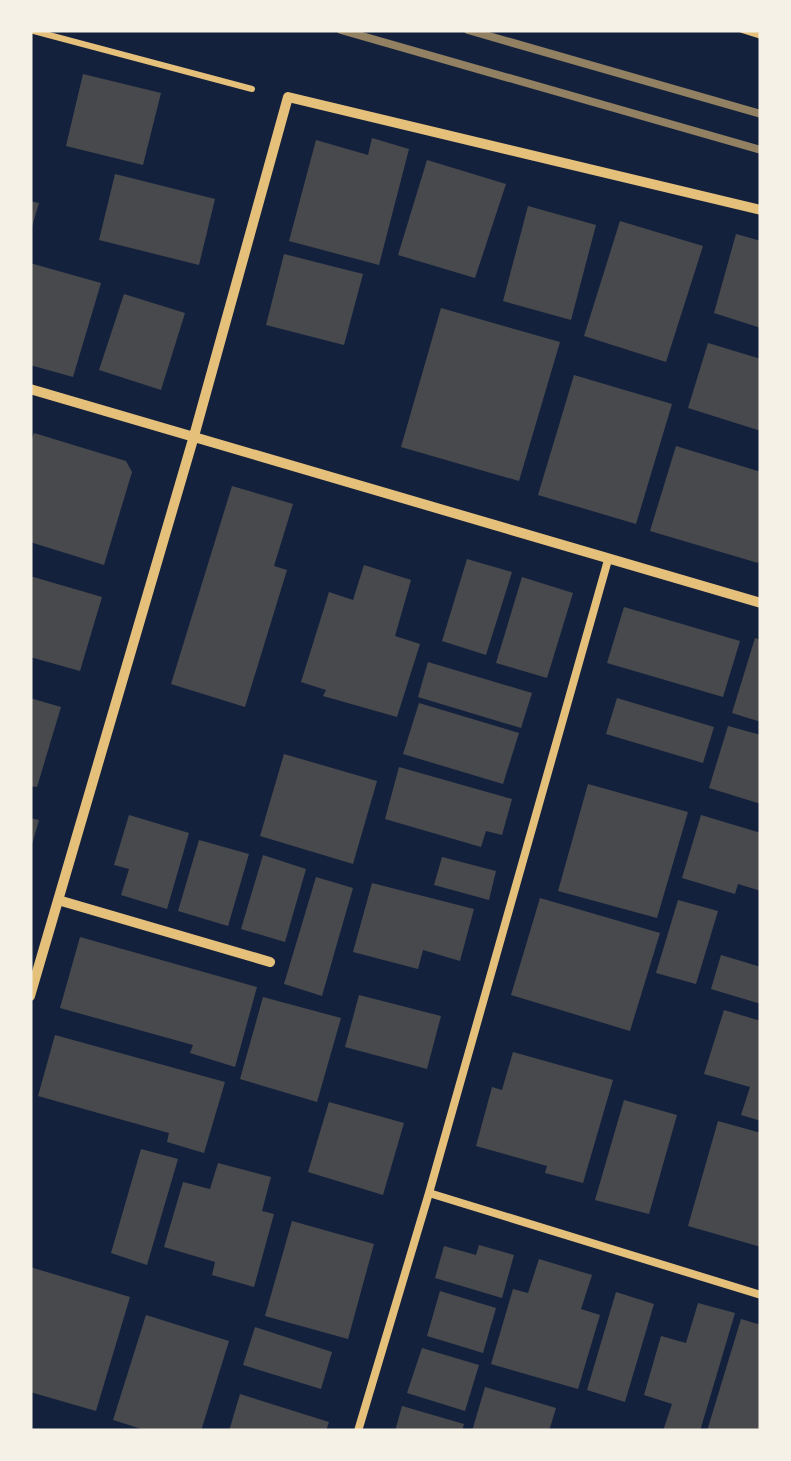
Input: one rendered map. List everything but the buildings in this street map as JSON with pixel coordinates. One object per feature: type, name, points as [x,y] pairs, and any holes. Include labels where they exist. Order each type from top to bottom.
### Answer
[{"type":"street","points":[[30,996],[194,436],[288,97],[761,210]]},
{"type":"street","points":[[30,389],[761,604]]},
{"type":"street","points":[[58,900],[270,962]]},
{"type":"lane","points":[[358,1431],[608,560]]},
{"type":"lane","points":[[429,1194],[761,1295]]},
{"type":"path","points":[[30,30],[288,97]]},
{"type":"path","points":[[742,30],[761,36]]},
{"type":"railway","points":[[341,30],[761,150]]},
{"type":"railway","points":[[468,30],[761,114]]}]
